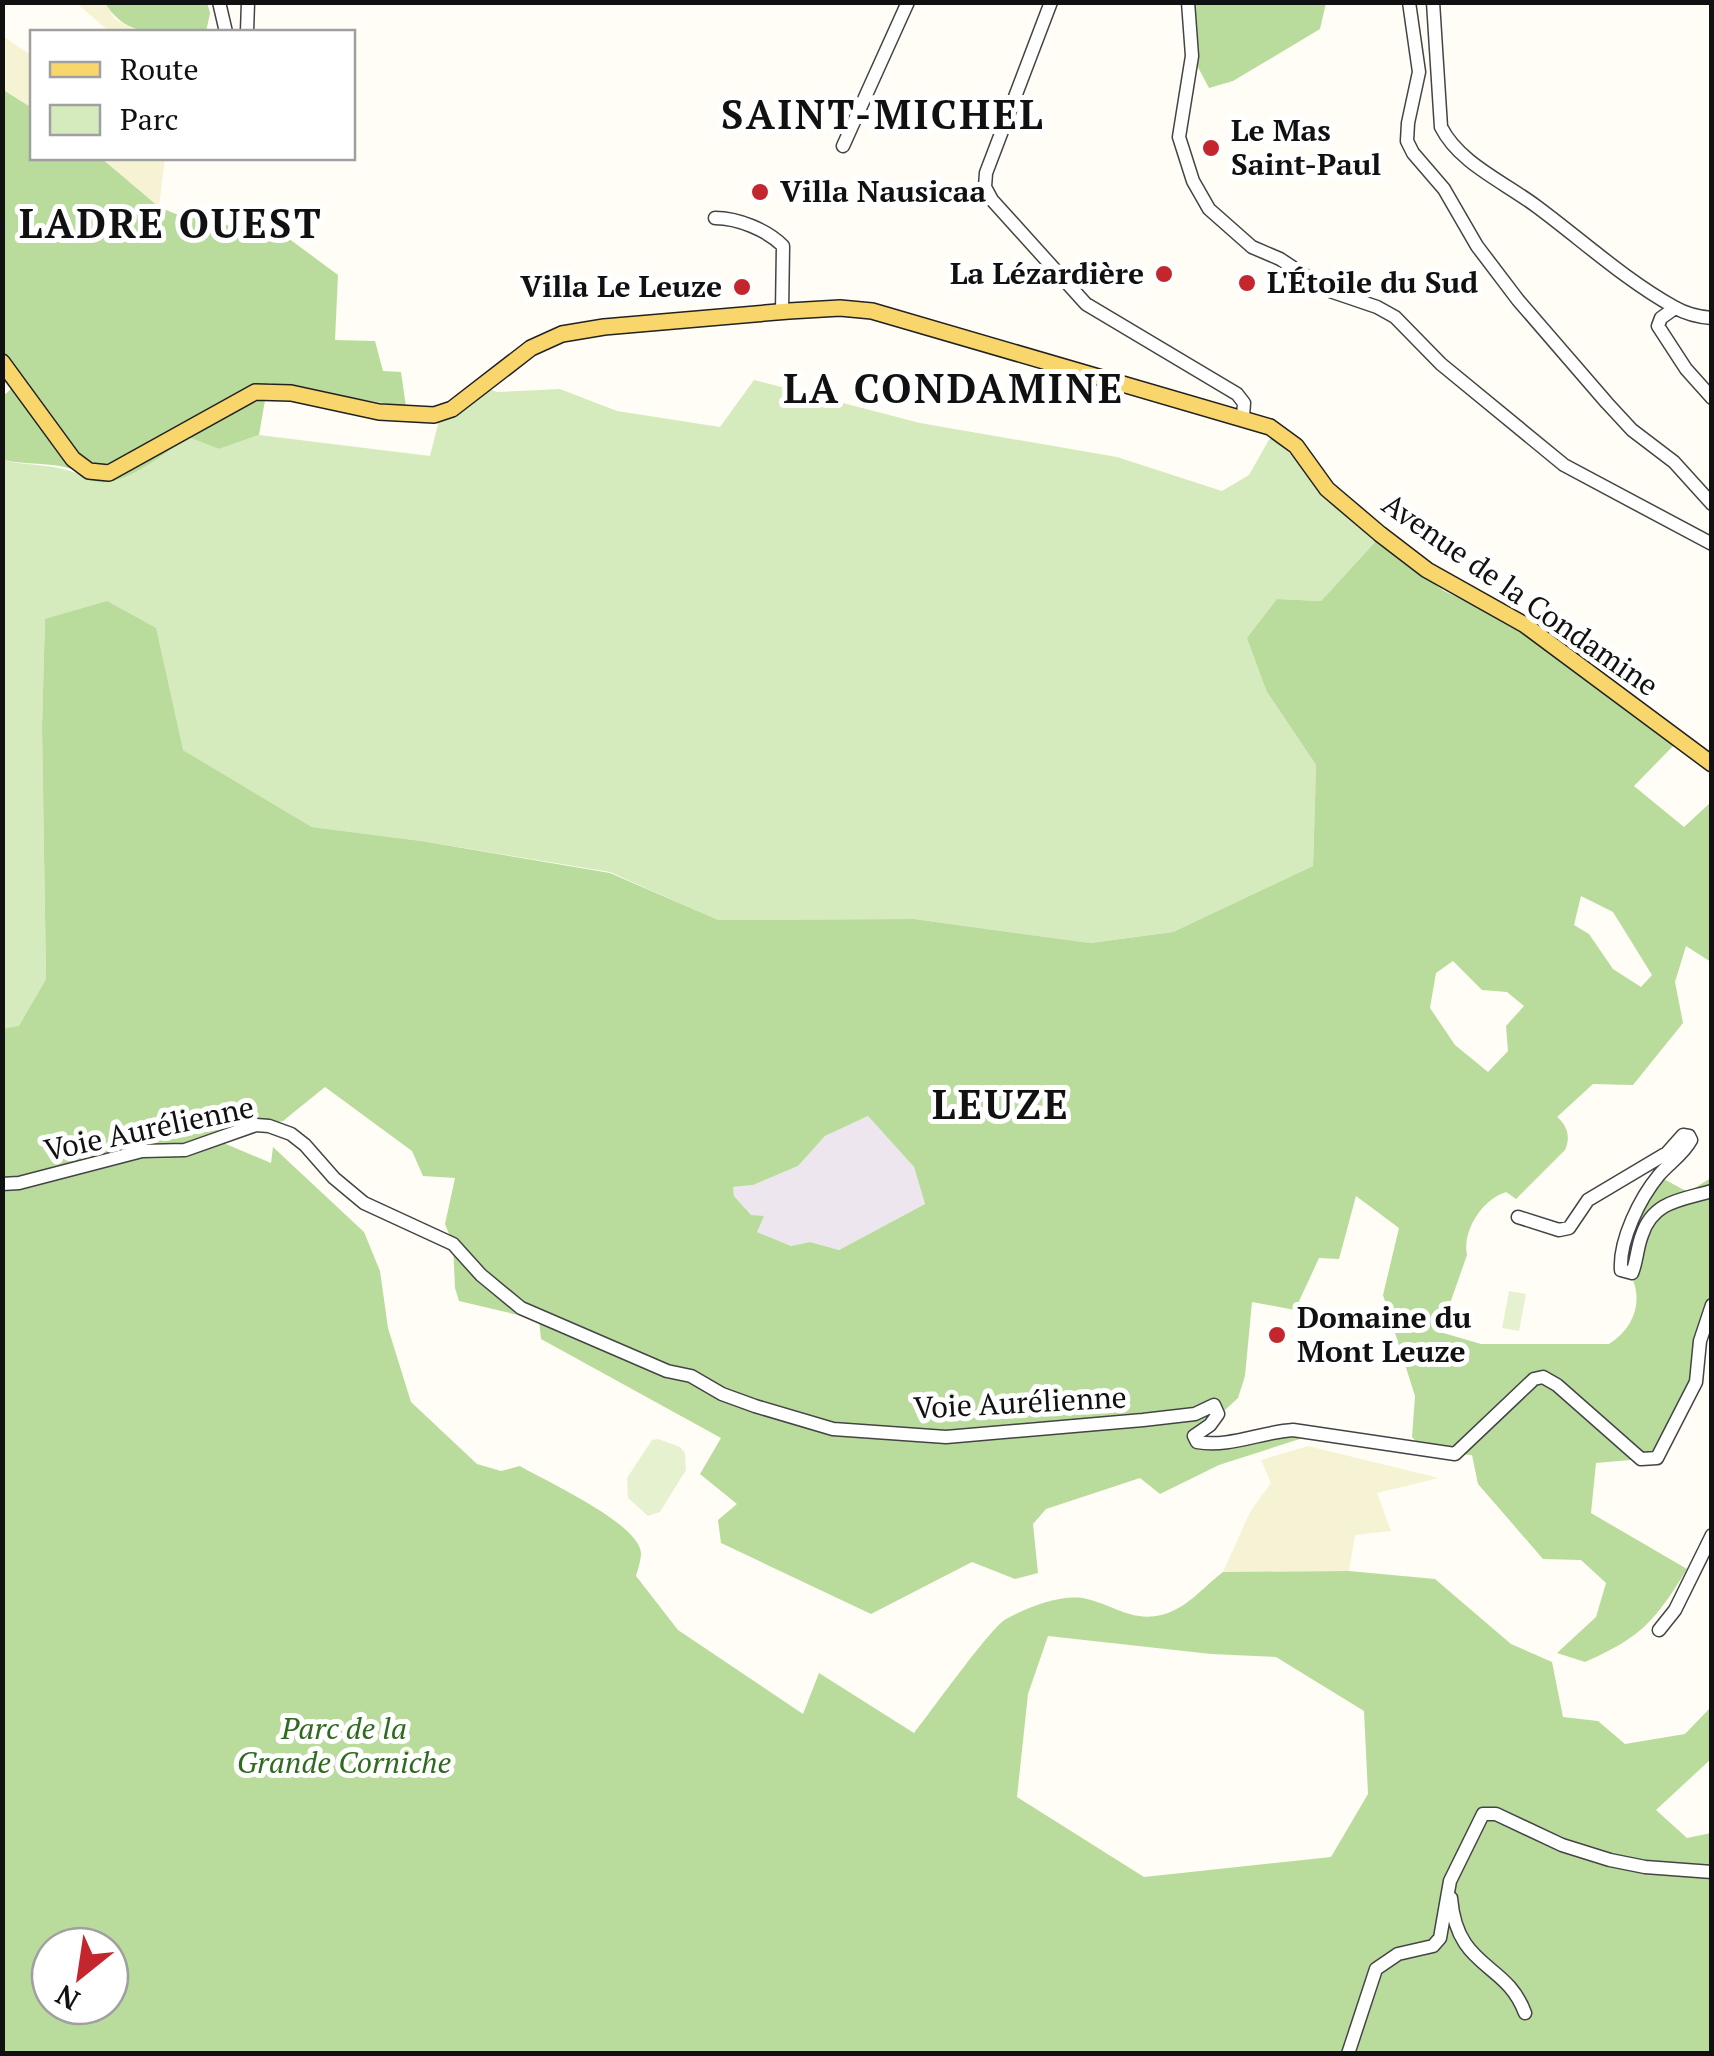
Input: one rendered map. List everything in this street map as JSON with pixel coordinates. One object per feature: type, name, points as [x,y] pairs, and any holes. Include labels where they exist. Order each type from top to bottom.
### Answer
[{"type":"main road","name":"Avenue de la Condamine","points":[[2,362],[73,460],[89,471],[109,473],[255,392],[292,393],[379,412],[434,415],[452,409],[531,348],[562,334],[782,312],[840,308],[872,311],[1243,416],[1270,427],[1296,446],[1348,509],[1427,570],[1525,624],[1712,764]]},
{"type":"street","points":[[219,2],[226,30]]},
{"type":"street","points":[[247,30],[248,2]]},
{"type":"street","points":[[842,146],[908,2]]},
{"type":"street","points":[[1052,2],[992,154],[986,187],[992,200],[1086,304],[1237,394],[1244,404],[1243,416]]},
{"type":"street","points":[[1188,2],[1192,56],[1179,137],[1193,182],[1209,208],[1252,247],[1280,259],[1327,290],[1395,317],[1449,371],[1564,465],[1712,544]]},
{"type":"street","points":[[1409,2],[1419,72],[1408,123],[1412,153],[1444,189],[1477,246],[1518,300],[1606,403],[1632,430],[1674,462],[1712,504]]},
{"type":"street","points":[[1432,2],[1441,126],[1450,144],[1538,207],[1612,267],[1676,308],[1712,318]]},
{"type":"street","points":[[715,218],[768,233],[783,246],[782,312]]},
{"type":"street","points":[[1676,308],[1661,318],[1658,326],[1686,369],[1712,398]]},
{"type":"street","name":"Voie Aurélienne","points":[[2,1184],[34,1180],[142,1152],[185,1150],[238,1129],[269,1126],[291,1134],[305,1145],[334,1178],[364,1203],[453,1244],[480,1275],[533,1315],[667,1370],[691,1376],[722,1394],[755,1406],[833,1429],[864,1433],[946,1438],[1158,1419],[1195,1414],[1214,1405],[1218,1406],[1218,1414],[1196,1434],[1197,1442],[1220,1444],[1293,1430],[1455,1454],[1534,1378],[1542,1377],[1641,1459],[1650,1460],[1657,1458],[1671,1435],[1696,1382],[1700,1340],[1712,1305]]},
{"type":"street","points":[[1518,1217],[1559,1230],[1569,1228],[1588,1200],[1667,1153],[1683,1135],[1689,1136],[1686,1149],[1658,1176],[1630,1228],[1621,1270],[1632,1273],[1642,1234],[1653,1213],[1664,1204],[1712,1192]]},
{"type":"street","points":[[1659,1630],[1675,1610],[1712,1535]]},
{"type":"street","points":[[1348,2054],[1373,1972],[1398,1954],[1437,1943],[1443,1932],[1446,1892],[1483,1814],[1610,1860],[1712,1872]]},
{"type":"street","points":[[1446,1892],[1451,1896],[1456,1925],[1466,1949],[1510,1988],[1525,2014]]},
{"type":"shaded area","points":[[76,3],[105,3],[115,19],[135,30],[108,30]]},
{"type":"shaded area","points":[[3,36],[30,55],[30,107],[3,89]]},
{"type":"shaded area","points":[[103,160],[165,160],[159,207]]},
{"type":"shaded area","points":[[868,1116],[914,1167],[925,1204],[839,1250],[810,1242],[791,1246],[757,1232],[751,1215],[734,1196],[733,1187],[753,1185],[798,1166],[825,1136]]},
{"type":"shaded area","points":[[1308,1446],[1439,1478],[1377,1493],[1391,1531],[1355,1535],[1349,1571],[1223,1572],[1250,1512],[1271,1483],[1261,1460]]},
{"type":"green space","points":[[105,3],[207,3],[210,13],[206,30],[141,30],[114,15]]},
{"type":"green space","points":[[1188,3],[1326,3],[1320,29],[1233,81],[1209,88],[1192,56]]},
{"type":"green space","points":[[2,89],[30,107],[30,160],[103,160],[159,207],[288,238],[338,275],[335,340],[375,341],[383,371],[401,372],[406,407],[268,383],[259,435],[219,449],[189,437],[130,475],[104,482],[92,481],[64,467],[3,460],[3,396],[11,389],[2,379]]},
{"type":"green space","points":[[754,380],[920,423],[1117,457],[1222,491],[1249,475],[1271,436],[1376,541],[1321,601],[1277,599],[1267,692],[1316,765],[1313,866],[1173,932],[1089,943],[914,919],[717,920],[610,872],[312,827],[183,750],[45,619],[42,726],[46,979],[19,1027],[3,1029],[2,460],[59,468],[90,480],[130,473],[189,436],[219,449],[259,435],[430,456],[439,420],[489,389],[560,389],[617,411],[720,427]]},
{"type":"green space","name":"Parc de la Grande Corniche","points":[[1376,541],[1444,591],[1506,621],[1676,743],[1634,786],[1684,827],[1711,802],[1711,962],[1686,946],[1675,982],[1683,1023],[1633,1085],[1593,1084],[1557,1117],[1567,1132],[1565,1150],[1516,1199],[1506,1192],[1482,1208],[1471,1226],[1467,1255],[1440,1332],[1481,1344],[1609,1344],[1627,1327],[1636,1306],[1634,1283],[1621,1261],[1658,1176],[1688,1192],[1711,1178],[1711,1306],[1696,1382],[1655,1462],[1641,1459],[1596,1463],[1591,1513],[1687,1569],[1645,1626],[1604,1653],[1585,1662],[1557,1653],[1596,1617],[1606,1583],[1581,1560],[1543,1559],[1478,1484],[1472,1455],[1426,1452],[1412,1437],[1415,1396],[1383,1295],[1399,1228],[1356,1196],[1339,1259],[1319,1258],[1295,1310],[1252,1302],[1245,1376],[1238,1398],[1194,1439],[1312,1435],[1219,1465],[1160,1494],[1140,1478],[1046,1509],[1033,1524],[1038,1573],[1015,1579],[972,1562],[871,1614],[721,1543],[718,1520],[737,1504],[700,1474],[721,1438],[541,1339],[539,1320],[459,1301],[453,1244],[445,1224],[455,1178],[423,1176],[412,1151],[325,1087],[283,1121],[240,1129],[214,1139],[271,1163],[273,1147],[364,1232],[380,1271],[388,1328],[411,1402],[477,1464],[501,1471],[520,1466],[625,1529],[641,1553],[636,1576],[678,1630],[803,1714],[819,1673],[914,1733],[998,1626],[1015,1614],[1046,1602],[1077,1598],[1151,1617],[1179,1608],[1223,1572],[1349,1571],[1435,1579],[1511,1644],[1552,1662],[1563,1717],[1598,1721],[1625,1744],[1685,1734],[1711,1707],[1711,1759],[1656,1810],[1687,1838],[1711,1833],[1711,2053],[3,2053],[2,1029],[19,1026],[46,979],[42,726],[45,619],[107,601],[156,628],[183,750],[312,827],[610,873],[718,920],[914,919],[1090,943],[1173,932],[1313,866],[1316,765],[1267,692],[1247,638],[1277,599],[1321,601]],"holes":[[[1581,896],[1613,912],[1652,975],[1641,987],[1613,969],[1589,934],[1574,925]],[[1453,961],[1482,990],[1507,992],[1524,1006],[1506,1026],[1508,1051],[1488,1072],[1455,1045],[1430,1008],[1436,973]],[[868,1116],[914,1167],[925,1204],[839,1250],[810,1242],[791,1246],[757,1232],[764,1216],[751,1215],[734,1196],[733,1187],[753,1185],[798,1166],[825,1136]],[[1048,1636],[1276,1657],[1364,1711],[1368,1794],[1331,1857],[1144,1877],[1017,1797],[1028,1694]]]},
{"type":"green space","points":[[1509,1291],[1526,1294],[1519,1331],[1502,1328]]},
{"type":"green space","points":[[652,1440],[680,1447],[685,1453],[686,1470],[660,1512],[648,1516],[628,1498],[627,1478]]},
{"type":"place","name":"Le Mas Saint-Paul","points":[[1211,148]]},
{"type":"place","name":"Villa Nausicaa","points":[[760,192]]},
{"type":"place","name":"La Lézardière","points":[[1164,274]]},
{"type":"place","name":"L'Étoile du Sud","points":[[1247,283]]},
{"type":"place","name":"Villa Le Leuze","points":[[742,287]]},
{"type":"place","name":"Domaine du Mont Leuze","points":[[1277,1335]]},
{"type":"district","name":"SAINT-MICHEL","points":[[883,115]]},
{"type":"district","name":"LADRE OUEST","points":[[171,224]]},
{"type":"district","name":"LA CONDAMINE","points":[[954,389]]},
{"type":"district","name":"LEUZE","points":[[1001,1105]]}]
